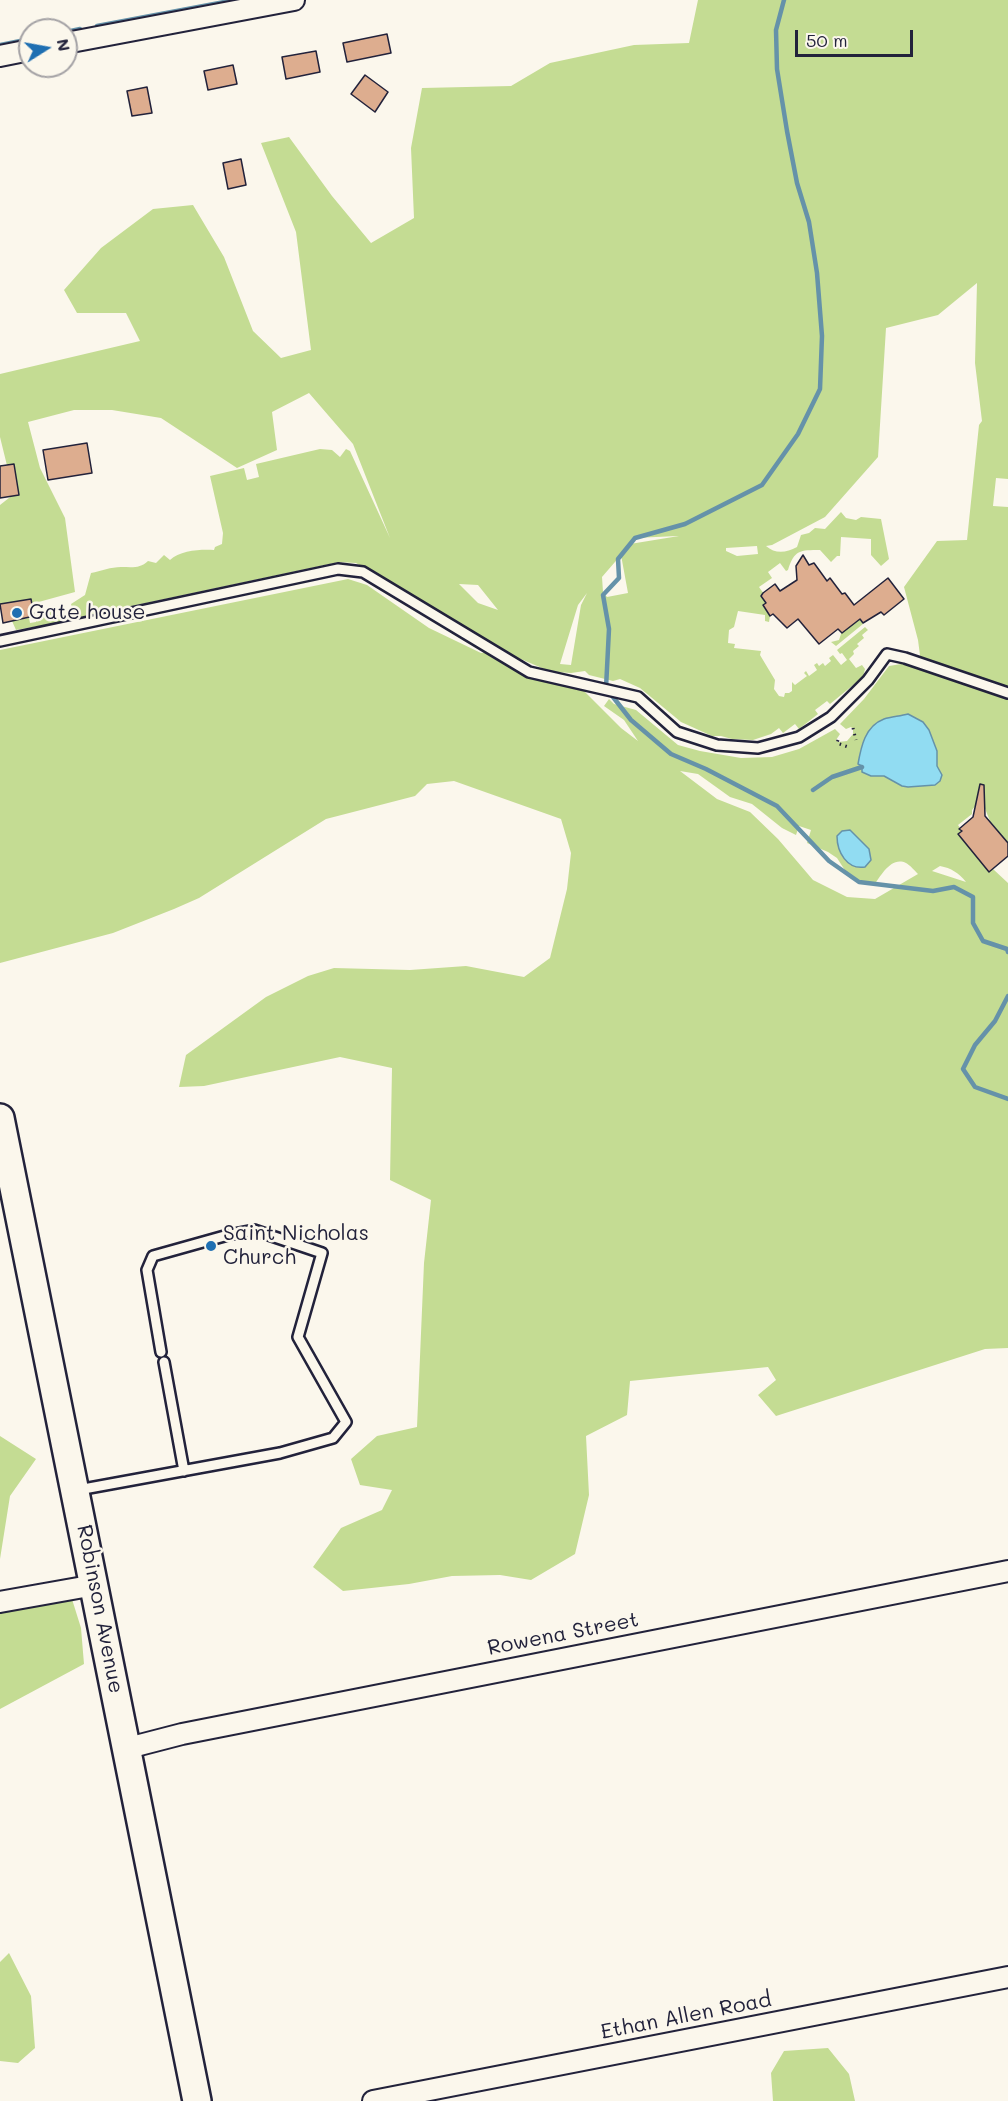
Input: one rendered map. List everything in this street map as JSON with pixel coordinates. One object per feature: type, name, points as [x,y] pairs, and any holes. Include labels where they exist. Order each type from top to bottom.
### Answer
[{"type":"main road","name":"Robinson Avenue","points":[[0,1118],[9,1205],[76,1490],[197,2101]]},
{"type":"street","points":[[78,41],[294,0]]},
{"type":"street","points":[[0,56],[18,52]]},
{"type":"street","name":"Rowena Street","points":[[128,1748],[182,1734],[1008,1571]]},
{"type":"street","points":[[0,1602],[95,1585]]},
{"type":"street","name":"Ethan Allen Road","points":[[373,2101],[1008,1977]]},
{"type":"lane","points":[[0,641],[338,569],[363,572],[529,672],[638,698],[677,732],[717,745],[758,748],[799,737],[831,717],[868,680],[887,654],[1008,693]]},
{"type":"lane","points":[[76,1490],[184,1471],[280,1453],[333,1438],[346,1422],[298,1337],[322,1253],[254,1230],[153,1256],[147,1270],[184,1471]]},
{"type":"path","points":[[853,728],[856,740]]},
{"type":"path","points":[[838,740],[837,743],[848,747]]},
{"type":"green space","points":[[698,0],[1008,0],[1008,479],[996,478],[993,506],[1008,507],[1008,693],[921,663],[918,640],[904,587],[937,541],[967,540],[979,425],[982,421],[975,363],[977,283],[938,315],[886,328],[878,457],[825,517],[766,546],[777,551],[793,549],[797,547],[801,535],[815,528],[825,529],[841,512],[846,518],[856,520],[861,517],[881,519],[889,559],[881,566],[871,555],[871,539],[841,537],[840,556],[831,562],[820,550],[799,552],[793,558],[788,570],[786,571],[780,563],[768,572],[772,578],[759,587],[764,594],[761,596],[766,603],[763,606],[770,616],[769,622],[765,621],[765,615],[738,611],[734,627],[729,630],[728,643],[735,644],[734,648],[761,651],[760,655],[775,680],[774,689],[779,696],[784,697],[785,693],[792,691],[792,682],[795,685],[807,676],[804,673],[806,671],[809,676],[817,670],[814,665],[817,663],[819,666],[823,663],[825,666],[831,661],[829,658],[833,655],[841,665],[847,660],[837,650],[865,627],[868,630],[862,635],[864,638],[857,644],[859,646],[849,659],[856,668],[862,665],[865,669],[863,677],[830,704],[827,701],[815,710],[818,714],[799,729],[795,724],[783,733],[779,728],[771,734],[753,740],[712,736],[681,722],[640,688],[620,679],[613,681],[589,675],[585,671],[557,672],[555,678],[576,683],[621,728],[638,741],[624,720],[604,706],[609,699],[614,704],[636,710],[678,745],[741,758],[772,757],[799,749],[835,729],[840,734],[836,740],[838,742],[847,741],[853,734],[853,729],[851,727],[846,729],[840,724],[864,699],[889,666],[907,663],[1008,698],[1008,843],[990,821],[984,806],[978,803],[972,810],[972,814],[958,825],[962,831],[958,834],[989,872],[993,869],[1008,883],[1008,1348],[985,1349],[776,1416],[758,1395],[776,1380],[768,1367],[630,1381],[627,1415],[586,1436],[589,1495],[575,1554],[531,1580],[500,1575],[452,1576],[409,1584],[343,1591],[313,1567],[341,1528],[382,1510],[392,1490],[360,1485],[351,1459],[377,1436],[417,1427],[424,1263],[431,1200],[390,1180],[392,1068],[340,1057],[204,1086],[179,1087],[186,1055],[266,997],[308,976],[334,968],[410,970],[466,966],[524,977],[550,958],[567,889],[571,853],[561,819],[454,781],[427,784],[415,796],[326,819],[199,898],[174,909],[113,933],[0,963],[0,650],[348,579],[367,585],[429,628],[481,653],[495,652],[529,672],[554,677],[549,671],[516,657],[356,563],[339,562],[75,618],[71,604],[85,595],[91,573],[139,566],[148,561],[156,563],[164,555],[170,560],[185,552],[214,550],[222,544],[223,533],[210,476],[244,468],[247,480],[259,477],[256,464],[320,449],[332,450],[340,457],[346,449],[350,451],[390,538],[353,444],[309,393],[272,412],[277,450],[237,468],[161,418],[112,410],[74,410],[28,422],[40,468],[65,518],[75,592],[24,606],[0,605],[0,505],[14,494],[0,437],[0,374],[140,341],[126,313],[77,313],[64,290],[101,248],[153,209],[193,205],[224,257],[253,331],[281,358],[311,350],[296,232],[261,143],[289,137],[332,196],[371,243],[414,218],[411,148],[422,88],[511,86],[550,63],[634,45],[689,43]],"holes":[[[677,536],[679,536],[630,544],[635,538]],[[757,546],[758,554],[737,556],[726,551],[726,548]],[[621,555],[628,593],[607,597],[603,592],[602,577]],[[459,584],[478,585],[498,610],[478,603]],[[587,593],[581,605],[571,665],[560,664],[578,605]],[[680,771],[698,774],[730,797],[752,804],[782,828],[796,835],[799,826],[811,830],[807,843],[837,858],[850,878],[867,885],[874,885],[887,868],[896,862],[908,864],[918,874],[875,899],[847,897],[813,880],[778,839],[750,812],[717,799]],[[940,866],[948,868],[966,882],[932,871]]]},
{"type":"green space","points":[[45,610],[55,611],[61,622],[16,630],[12,621],[29,618],[30,623],[36,622]]},
{"type":"green space","points":[[860,619],[863,624],[836,646],[831,642],[839,640],[842,631]]},
{"type":"green space","points":[[0,1436],[36,1459],[10,1496],[0,1559]]},
{"type":"green space","points":[[71,1596],[81,1628],[84,1664],[0,1709],[0,1611]]},
{"type":"green space","points":[[9,1953],[31,1996],[35,2048],[18,2063],[0,2061],[0,1962]]},
{"type":"green space","points":[[828,2048],[849,2074],[855,2101],[773,2101],[771,2073],[784,2051]]},
{"type":"water","points":[[908,714],[923,722],[929,730],[937,751],[937,766],[942,775],[940,781],[935,785],[902,786],[884,776],[871,776],[862,772],[862,766],[858,764],[863,744],[872,727],[884,719]]},
{"type":"water","points":[[850,830],[869,849],[871,860],[865,867],[853,866],[841,854],[837,836],[842,831]]},
{"type":"building","points":[[387,34],[391,53],[347,62],[343,43]]},
{"type":"building","points":[[316,51],[320,72],[286,79],[282,57]]},
{"type":"building","points":[[233,65],[237,84],[208,90],[204,71]]},
{"type":"building","points":[[365,75],[388,92],[375,112],[351,94]]},
{"type":"building","points":[[147,87],[152,113],[132,116],[127,91]]},
{"type":"building","points":[[241,159],[246,185],[228,189],[223,163]]},
{"type":"building","points":[[87,443],[92,473],[48,480],[43,450]]},
{"type":"building","points":[[14,464],[19,495],[0,498],[0,466]]},
{"type":"building","points":[[803,555],[809,565],[814,563],[827,581],[830,578],[854,605],[888,578],[904,599],[884,615],[881,612],[863,623],[860,619],[842,633],[838,629],[819,644],[798,619],[787,628],[773,614],[770,616],[763,605],[766,603],[761,596],[775,584],[780,591],[797,580],[796,566]]},
{"type":"building","name":"Gate house","points":[[31,599],[34,616],[3,623],[0,604]]},
{"type":"building","points":[[980,784],[984,785],[985,816],[1008,843],[1008,856],[989,872],[958,834],[962,831],[959,829],[973,817]]},
{"type":"waterway","points":[[97,26],[235,0]]},
{"type":"waterway","points":[[784,0],[776,30],[777,69],[797,183],[809,222],[817,273],[822,336],[820,389],[798,434],[762,485],[685,524],[635,538],[618,559],[619,578],[603,595],[609,629],[606,688],[631,720],[671,754],[706,769],[777,806],[829,861],[859,882],[933,891],[954,887],[973,897],[973,923],[983,941],[1007,949],[1008,952]]},
{"type":"waterway","points":[[0,45],[18,41]]},
{"type":"waterway","points":[[813,790],[832,777],[862,767]]},
{"type":"waterway","points":[[1008,996],[995,1021],[975,1045],[963,1069],[975,1087],[1008,1099]]},
{"type":"place","name":"Gate house","points":[[17,613]]},
{"type":"place","name":"Saint Nicholas Church","points":[[211,1246]]}]
